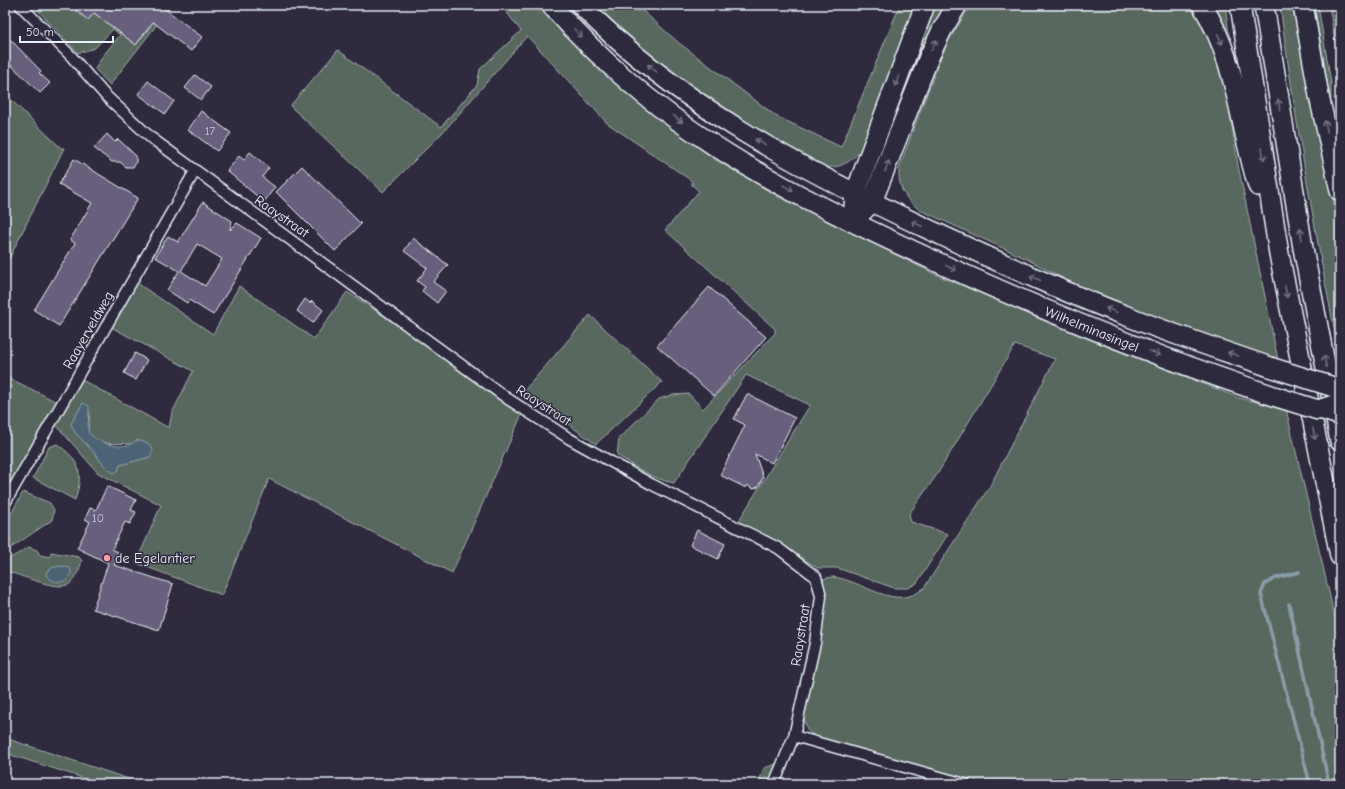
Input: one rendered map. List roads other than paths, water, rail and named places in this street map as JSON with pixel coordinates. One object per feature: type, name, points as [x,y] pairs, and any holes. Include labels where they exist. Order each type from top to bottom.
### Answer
[{"type":"highway","name":"Wilhelminasingel","points":[[551,5],[629,83],[687,126],[756,170],[852,222],[1027,303],[1112,337],[1318,410]]},
{"type":"highway","name":"Wilhelminasingel","points":[[581,5],[657,73],[700,104],[752,138],[864,198],[1001,263],[1087,300],[1176,334],[1270,367],[1340,389]]},
{"type":"highway","points":[[864,198],[925,5]]},
{"type":"highway","points":[[852,222],[942,30],[957,5]]},
{"type":"highway","points":[[1202,5],[1218,34],[1231,71],[1251,162],[1279,254]]},
{"type":"highway","points":[[1240,5],[1279,254],[1340,556]]},
{"type":"highway","points":[[1264,5],[1303,248],[1340,441]]},
{"type":"highway","points":[[1303,5],[1319,96],[1340,191]]},
{"type":"highway","points":[[1318,410],[1340,403]]},
{"type":"main road","name":"Wilhelminasingel","points":[[1318,410],[1340,417]]},
{"type":"street","name":"Raaystraat","points":[[20,5],[71,56],[110,101],[150,137],[521,407],[570,439],[651,484],[778,548],[816,577],[821,596],[815,643],[794,736],[774,784]]},
{"type":"street","name":"Raayerveldweg","points":[[5,503],[195,171]]},
{"type":"street","points":[[794,736],[965,784]]},
{"type":"water","points":[[83,403],[89,406],[88,432],[98,440],[112,445],[125,446],[132,444],[137,440],[148,443],[153,449],[150,457],[120,465],[118,471],[114,473],[107,468],[77,435],[71,424]]},
{"type":"water","points":[[62,566],[70,568],[71,573],[66,581],[56,582],[46,576],[47,571],[54,567]]},
{"type":"waterway","points":[[1299,572],[1276,578],[1265,584],[1261,594],[1310,784]]},
{"type":"waterway","points":[[1289,604],[1329,784]]},
{"type":"place","name":"de Egelantier","points":[[107,558]]}]
